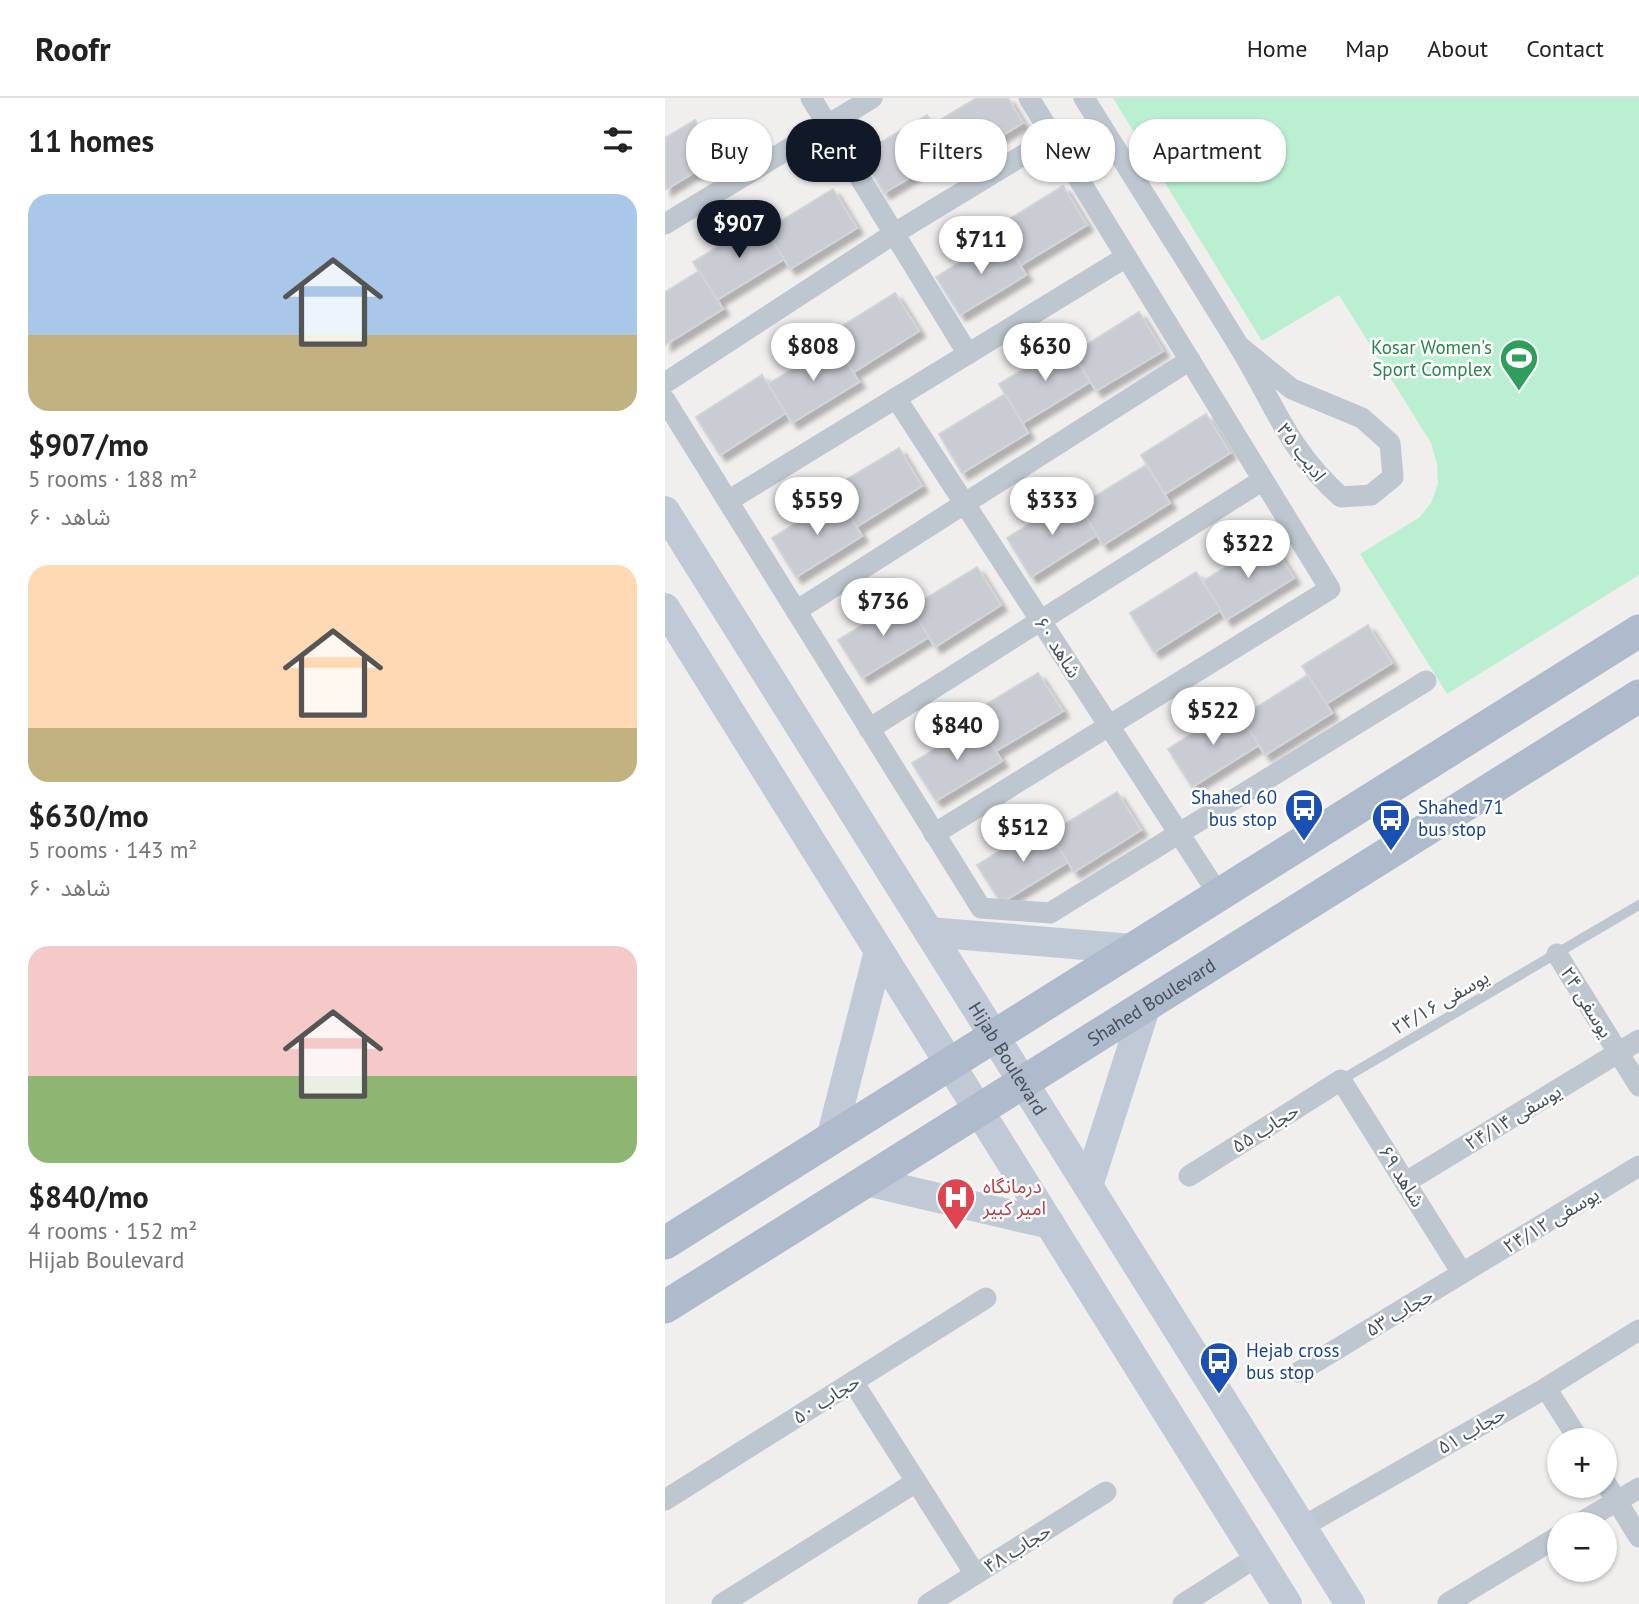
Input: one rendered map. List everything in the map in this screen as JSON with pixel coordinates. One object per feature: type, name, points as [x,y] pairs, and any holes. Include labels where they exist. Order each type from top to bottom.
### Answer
[{"type":"main road","name":"Hijab Boulevard","points":[[665,511],[1350,1604]]},
{"type":"main road","points":[[665,608],[1287,1604]]},
{"type":"main road","points":[[665,1243],[1639,631]]},
{"type":"main road","name":"Shahed Boulevard","points":[[665,1307],[1639,696]]},
{"type":"main road","points":[[929,932],[1133,949]]},
{"type":"main road","points":[[831,1139],[879,951]]},
{"type":"main road","points":[[1089,1186],[1146,1005]]},
{"type":"main road","points":[[866,1181],[1050,1224]]},
{"type":"street","points":[[811,98],[824,119]]},
{"type":"street","points":[[840,119],[872,98]]},
{"type":"street","points":[[1029,98],[1042,119]]},
{"type":"street","name":"ادیب ۳۵","points":[[1084,98],[1239,346],[1286,433],[1312,471],[1341,497],[1371,495],[1392,477],[1390,443],[1362,418],[1292,389],[1239,346]]},
{"type":"street","points":[[665,224],[786,152]]},
{"type":"street","points":[[665,383],[895,233],[1021,156]]},
{"type":"street","points":[[864,182],[968,354]]},
{"type":"street","points":[[934,834],[1330,589],[1080,182]]},
{"type":"street","points":[[728,501],[1126,257]]},
{"type":"street","points":[[796,611],[1190,360]]},
{"type":"street","name":"شاهد ۶۰","points":[[896,398],[1219,895]]},
{"type":"street","points":[[665,400],[981,908],[1050,913],[1426,681]]},
{"type":"street","points":[[869,729],[1263,480]]},
{"type":"street","name":"یوسفی ۲۴","points":[[1557,954],[1639,1086]]},
{"type":"street","name":"یوسفی ۲۴/۱۴","points":[[1406,1182],[1639,1040]]},
{"type":"street","name":"حجاب ۵۵","points":[[1189,1176],[1341,1080]]},
{"type":"street","name":"شاهد ۶۹","points":[[1341,1080],[1462,1273]]},
{"type":"street","name":"یوسفی ۲۴/۱۲","points":[[1462,1273],[1639,1166]]},
{"type":"street","name":"حجاب ۵۳","points":[[1299,1372],[1462,1273]]},
{"type":"street","name":"حجاب ۵۰","points":[[665,1500],[986,1298]]},
{"type":"street","name":"حجاب ۵۱","points":[[1302,1527],[1546,1388],[1639,1330]]},
{"type":"street","points":[[853,1382],[975,1574]]},
{"type":"street","points":[[1546,1388],[1571,1428]]},
{"type":"street","points":[[722,1604],[916,1482]]},
{"type":"street","points":[[1598,1512],[1639,1488]]},
{"type":"street","name":"حجاب ۴۸","points":[[928,1604],[1106,1492]]},
{"type":"street","points":[[1615,1498],[1639,1537]]},
{"type":"street","points":[[1448,1603],[1547,1543]]},
{"type":"street","points":[[1182,1604],[1258,1556]]},
{"type":"lane","name":"یوسفی ۲۴/۱۶","points":[[1341,1080],[1639,905]]},
{"type":"green space","name":"Kosar Women's Sport Complex","points":[[1113,98],[1639,98],[1639,575],[1447,694],[1360,554],[1420,517],[1431,503],[1438,484],[1437,464],[1431,443],[1339,295],[1262,341],[1165,182],[1286,182],[1286,119],[1129,119],[1129,124]]},
{"type":"building","points":[[977,98],[1008,98],[1021,124],[1007,133],[1007,119],[941,119]]},
{"type":"building","points":[[686,125],[686,177],[665,190],[665,138]]},
{"type":"building","points":[[895,134],[895,182],[902,182],[884,193],[878,182],[881,182],[881,142]]},
{"type":"building","points":[[1063,186],[1087,225],[1021,265],[997,227]]},
{"type":"building","points":[[833,189],[857,228],[790,269],[766,230]]},
{"type":"building","points":[[760,221],[784,259],[717,300],[693,262]]},
{"type":"building","points":[[1003,236],[1026,275],[960,315],[936,277]]},
{"type":"building","points":[[699,271],[723,309],[665,345],[665,292]]},
{"type":"building","points":[[895,293],[919,331],[854,372],[829,334]]},
{"type":"building","points":[[1139,312],[1163,351],[1096,391],[1073,353]]},
{"type":"building","points":[[835,343],[859,382],[792,423],[768,384]]},
{"type":"building","points":[[1067,343],[1090,382],[1023,423],[999,384]]},
{"type":"building","points":[[762,375],[786,413],[720,455],[696,417]]},
{"type":"building","points":[[1005,394],[1028,433],[962,473],[939,434]]},
{"type":"building","points":[[1206,414],[1230,453],[1165,494],[1141,455]]},
{"type":"building","points":[[899,448],[922,486],[856,527],[832,488]]},
{"type":"building","points":[[1146,465],[1170,503],[1103,545],[1079,506]]},
{"type":"building","points":[[838,497],[862,536],[796,577],[772,538]]},
{"type":"building","points":[[1073,497],[1097,535],[1031,577],[1007,538]]},
{"type":"building","points":[[1270,540],[1294,578],[1226,620],[1203,581]]},
{"type":"building","points":[[977,567],[1001,605],[935,647],[910,608]]},
{"type":"building","points":[[1196,572],[1221,610],[1154,652],[1130,613]]},
{"type":"building","points":[[905,599],[929,637],[862,678],[838,640]]},
{"type":"building","points":[[1368,625],[1392,663],[1326,704],[1302,666]]},
{"type":"building","points":[[1038,673],[1063,711],[996,751],[972,713]]},
{"type":"building","points":[[1308,675],[1332,713],[1265,755],[1241,717]]},
{"type":"building","points":[[1235,707],[1259,745],[1192,787],[1168,749]]},
{"type":"building","points":[[978,723],[1002,761],[936,801],[912,763]]},
{"type":"building","points":[[1117,792],[1141,830],[1074,872],[1050,833]]},
{"type":"building","points":[[1044,824],[1068,862],[1001,903],[977,865]]},
{"type":"place","name":"Kosar Women's Sport Complex","points":[[1519,392]]},
{"type":"place","name":"Shahed 60 bus stop","points":[[1304,842]]},
{"type":"place","name":"Shahed 71 bus stop","points":[[1391,852]]},
{"type":"place","name":"درمانگاه امیر کبیر","points":[[956,1231]]},
{"type":"place","name":"Hejab cross bus stop","points":[[1219,1395]]}]
